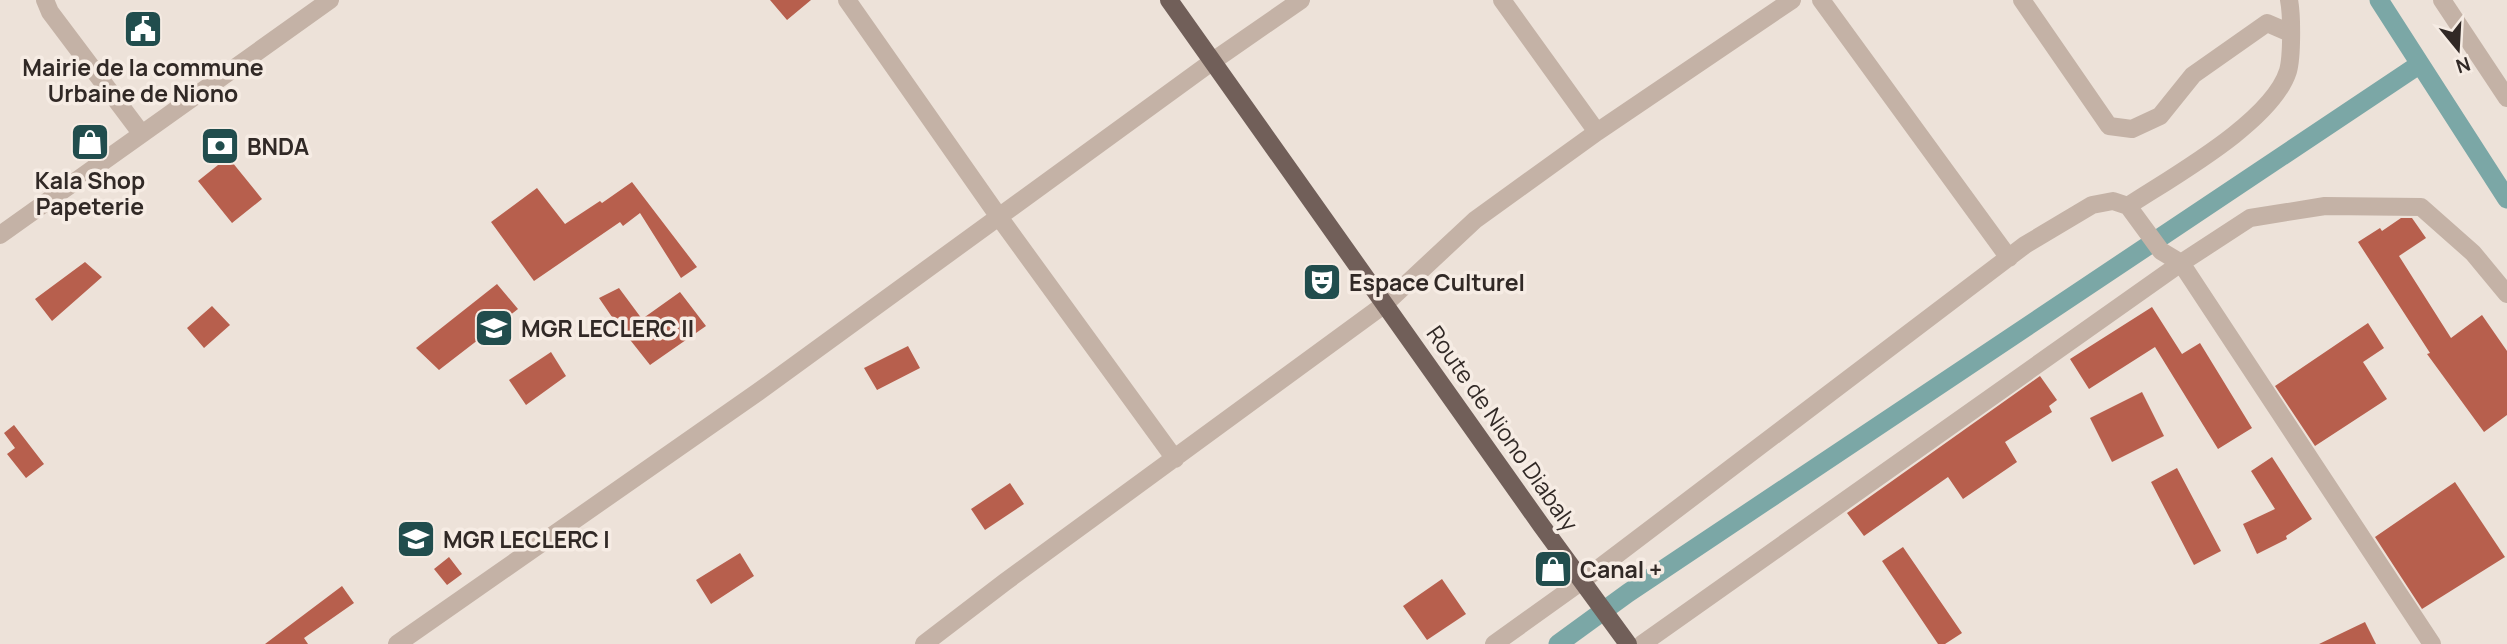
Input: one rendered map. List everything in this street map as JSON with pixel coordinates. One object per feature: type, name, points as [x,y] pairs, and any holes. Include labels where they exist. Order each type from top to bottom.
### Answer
[{"type":"main road","name":"Route de Niono Diabaly","points":[[1169,0],[1624,638]]},
{"type":"street","points":[[45,0],[50,12],[141,133]]},
{"type":"street","points":[[0,235],[330,0]]},
{"type":"street","points":[[847,0],[999,217],[1175,459]]},
{"type":"street","points":[[397,644],[758,392],[1301,0]]},
{"type":"street","points":[[1502,0],[1597,132]]},
{"type":"street","points":[[925,644],[1004,582],[1385,304],[1475,220],[1597,132],[1792,0]]},
{"type":"street","points":[[1821,0],[2009,258]]},
{"type":"street","points":[[2022,0],[2109,126],[2132,128],[2160,116],[2178,97],[2193,75],[2267,23],[2290,33]]},
{"type":"street","points":[[2128,206],[2241,129],[2272,98],[2288,70],[2289,0]]},
{"type":"street","points":[[2442,0],[2507,98]]},
{"type":"street","points":[[1494,644],[1586,586],[2009,258],[2092,205],[2113,201],[2128,206],[2161,251],[2181,263],[2432,644]]},
{"type":"street","points":[[1642,644],[2181,263],[2250,218],[2325,206],[2421,206],[2473,253],[2507,294]]},
{"type":"building","points":[[770,0],[811,0],[787,20]]},
{"type":"building","points":[[228,157],[262,199],[232,223],[198,181]]},
{"type":"building","points":[[632,182],[697,267],[681,278],[640,213],[623,226],[620,222],[534,281],[491,222],[537,188],[565,224]]},
{"type":"building","points":[[2401,218],[2412,218],[2426,238],[2399,256],[2451,338],[2482,315],[2507,351],[2507,415],[2484,432],[2427,354],[2430,353],[2358,242]]},
{"type":"building","points":[[85,262],[102,277],[52,321],[35,299]]},
{"type":"building","points":[[497,284],[518,309],[439,370],[416,348]]},
{"type":"building","points":[[619,288],[642,319],[680,292],[706,326],[650,365],[599,298]]},
{"type":"building","points":[[212,306],[230,325],[204,348],[187,328]]},
{"type":"building","points":[[2152,307],[2182,354],[2200,343],[2252,428],[2218,449],[2155,347],[2089,389],[2070,359]]},
{"type":"building","points":[[2368,323],[2384,348],[2363,362],[2387,399],[2315,446],[2275,386]]},
{"type":"building","points":[[908,346],[920,368],[877,390],[864,368]]},
{"type":"building","points":[[551,352],[566,376],[526,405],[509,380]]},
{"type":"building","points":[[2040,376],[2057,400],[2049,406],[2052,412],[2005,442],[2017,462],[1963,499],[1948,477],[1864,536],[1847,513]]},
{"type":"building","points":[[2142,392],[2164,436],[2112,462],[2090,418]]},
{"type":"building","points":[[14,425],[44,464],[26,478],[7,454],[15,448],[4,433]]},
{"type":"building","points":[[2272,457],[2312,519],[2286,536],[2287,539],[2257,554],[2243,524],[2275,509],[2251,471]]},
{"type":"building","points":[[2177,468],[2221,551],[2194,565],[2151,482]]},
{"type":"building","points":[[2455,482],[2505,557],[2422,609],[2375,537]]},
{"type":"building","points":[[1010,483],[1024,504],[985,530],[971,509]]},
{"type":"building","points":[[1903,547],[1962,633],[1945,644],[1938,644],[1882,561]]},
{"type":"building","points":[[740,553],[754,576],[711,604],[696,580]]},
{"type":"building","points":[[449,557],[462,574],[447,585],[434,569]]},
{"type":"building","points":[[1442,579],[1466,614],[1427,640],[1403,606]]},
{"type":"building","points":[[342,586],[354,603],[304,638],[308,644],[265,644]]},
{"type":"building","points":[[2365,622],[2376,644],[2319,644]]},
{"type":"waterway","points":[[2379,0],[2507,199]]},
{"type":"waterway","points":[[1558,644],[1628,593],[2420,64]]},
{"type":"place","name":"Mairie de la commune Urbaine de Niono","points":[[143,29]]},
{"type":"place","name":"Kala Shop Papeterie","points":[[90,142]]},
{"type":"place","name":"BNDA","points":[[220,146]]},
{"type":"place","name":"Espace Culturel","points":[[1322,282]]},
{"type":"place","name":"MGR LECLERC II","points":[[494,328]]},
{"type":"place","name":"MGR LECLERC I","points":[[416,539]]},
{"type":"place","name":"Canal +","points":[[1553,569]]}]
